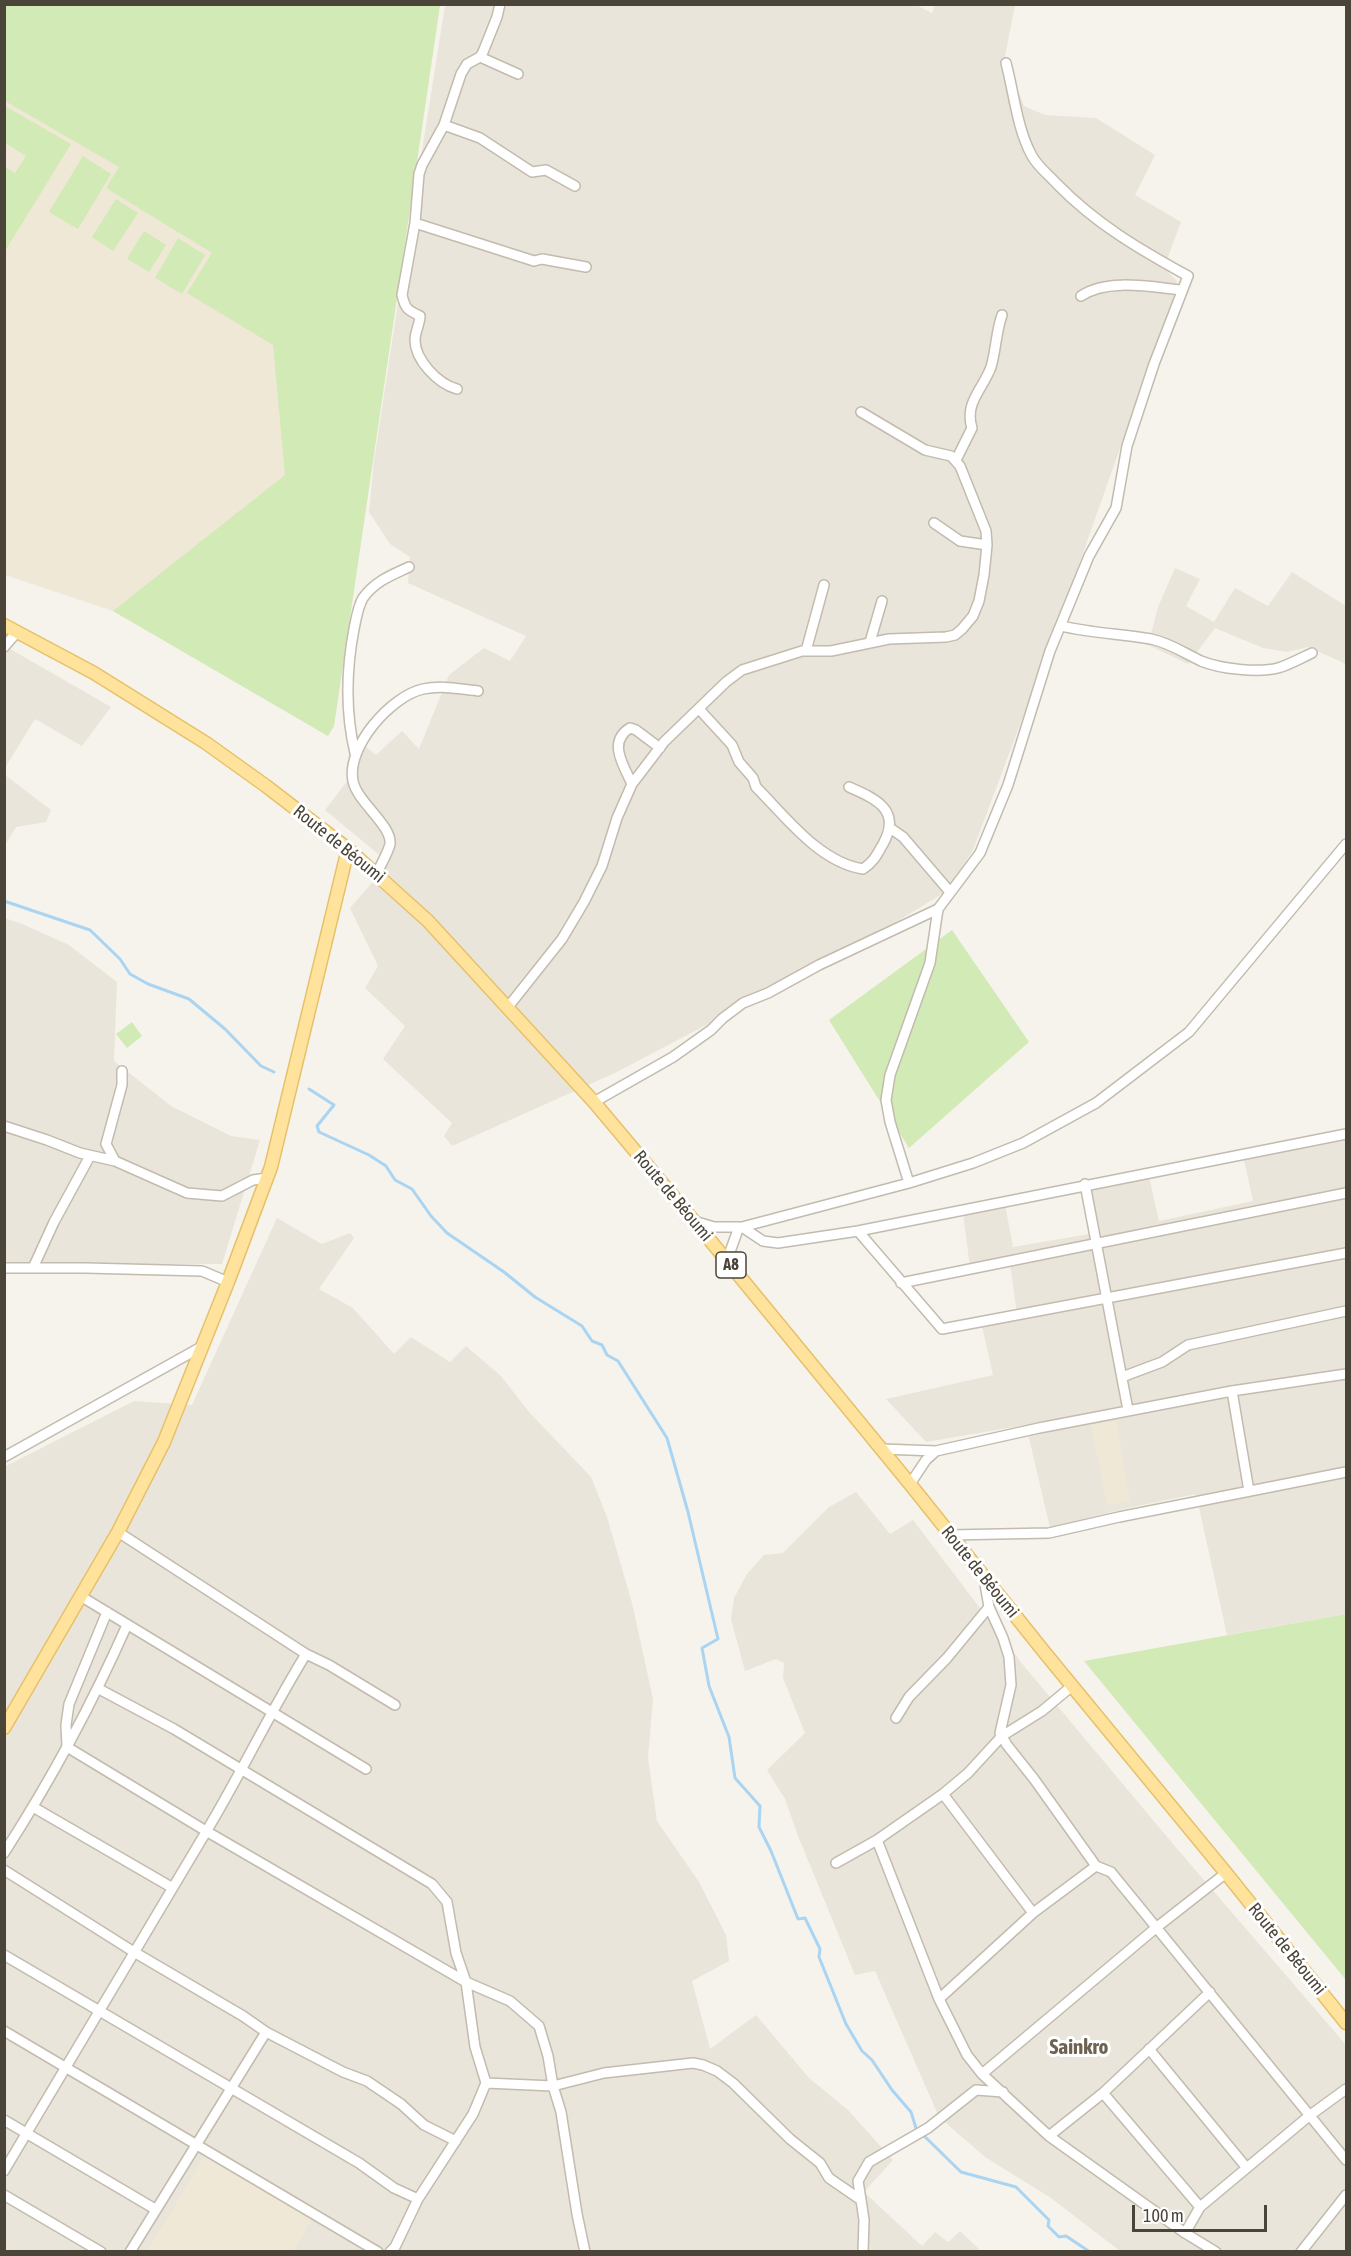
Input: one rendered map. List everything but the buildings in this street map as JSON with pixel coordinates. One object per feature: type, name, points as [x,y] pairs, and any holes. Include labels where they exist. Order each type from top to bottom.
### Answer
[{"type":"main road","name":"Route de Béoumi","points":[[4,625],[94,673],[186,729],[266,786],[348,849],[428,921],[594,1102],[727,1260],[1347,2023]]},
{"type":"main road","points":[[4,1728],[118,1532],[164,1442],[203,1346],[267,1178],[348,849]]},
{"type":"street","points":[[457,389],[436,380],[427,367],[414,342],[420,316],[407,310],[403,305],[402,296],[415,223],[419,174],[444,125],[461,74],[467,64],[480,57],[500,4]]},
{"type":"street","points":[[480,57],[518,75]]},
{"type":"street","points":[[909,1183],[890,1122],[886,1100],[890,1075],[930,963],[938,909],[980,853],[994,821],[1050,651],[1089,556],[1116,508],[1126,446],[1188,276],[1104,226],[1070,197],[1032,157],[1006,63]]},
{"type":"street","points":[[444,125],[480,138],[532,172],[546,170],[575,186]]},
{"type":"street","points":[[415,223],[534,261],[542,259],[586,267]]},
{"type":"street","points":[[1081,296],[1089,290],[1127,284],[1181,290]]},
{"type":"street","points":[[956,460],[972,428],[969,418],[971,407],[975,394],[990,369],[1002,315]]},
{"type":"street","points":[[508,1006],[562,939],[584,902],[602,866],[616,818],[632,784],[660,748],[726,682],[742,669],[806,651],[831,651],[870,642],[955,635],[973,616],[979,601],[987,544],[986,531],[956,460],[951,456],[926,450],[861,412]]},
{"type":"street","points":[[934,523],[960,541],[987,544]]},
{"type":"street","points":[[355,753],[348,727],[346,697],[350,650],[357,615],[362,599],[374,585],[409,567]]},
{"type":"street","points":[[806,651],[824,585]]},
{"type":"street","points":[[870,642],[882,601]]},
{"type":"street","points":[[1061,626],[1085,632],[1151,639],[1166,643],[1201,661],[1221,667],[1277,668],[1312,653]]},
{"type":"street","points":[[4,646],[17,632]]},
{"type":"street","points":[[377,873],[390,840],[385,829],[361,798],[353,782],[352,762],[355,753],[380,715],[397,702],[421,689],[446,687],[478,691]]},
{"type":"street","points":[[699,709],[732,745],[739,762],[753,778],[756,787],[812,843],[849,867],[863,869],[873,863],[890,828],[890,821],[878,801],[849,787]]},
{"type":"street","points":[[632,784],[617,746],[619,736],[630,728],[660,748]]},
{"type":"street","points":[[890,828],[903,837],[950,892]]},
{"type":"street","points":[[694,1221],[714,1227],[740,1227],[909,1183],[973,1163],[1023,1143],[1096,1103],[1189,1032],[1347,844]]},
{"type":"street","points":[[594,1102],[673,1057],[711,1030],[743,1003],[768,993],[819,965],[938,909]]},
{"type":"street","points":[[115,1161],[106,1144],[122,1085],[122,1071]]},
{"type":"street","points":[[4,1126],[90,1156],[115,1161],[187,1193],[222,1196],[253,1180],[267,1178]]},
{"type":"street","points":[[740,1227],[763,1241],[778,1243],[858,1231],[1085,1184],[1347,1134]]},
{"type":"street","points":[[33,1268],[54,1222],[90,1156]]},
{"type":"street","points":[[1085,1184],[1128,1410]]},
{"type":"street","points":[[901,1282],[1347,1193]]},
{"type":"street","points":[[727,1260],[740,1227]]},
{"type":"street","points":[[858,1231],[942,1329],[1347,1253]]},
{"type":"street","points":[[4,1268],[202,1271],[228,1282]]},
{"type":"street","points":[[1122,1377],[1162,1362],[1188,1345],[1347,1311]]},
{"type":"street","points":[[4,1456],[203,1346]]},
{"type":"street","points":[[882,1449],[936,1451],[1128,1410],[1232,1391],[1347,1374]]},
{"type":"street","points":[[1232,1391],[1249,1491]]},
{"type":"street","points":[[910,1484],[926,1460],[936,1451]]},
{"type":"street","points":[[950,1535],[1049,1533],[1347,1472]]},
{"type":"street","points":[[118,1532],[306,1654],[329,1665],[395,1705]]},
{"type":"street","points":[[984,1578],[989,1607],[1009,1657],[1011,1685],[1000,1733],[1096,1866],[1112,1872],[1347,2160]]},
{"type":"street","points":[[82,1597],[366,1769]]},
{"type":"street","points":[[896,1718],[909,1697],[947,1658],[989,1607]]},
{"type":"street","points":[[68,1748],[66,1725],[69,1704],[107,1612]]},
{"type":"street","points":[[4,1853],[68,1748],[99,1689],[127,1625]]},
{"type":"street","points":[[4,2172],[206,1831],[306,1654]]},
{"type":"street","points":[[836,1863],[877,1840],[943,1794],[969,1773],[1002,1736],[1042,1711],[1072,1686]]},
{"type":"street","points":[[99,1689],[174,1729],[432,1884],[447,1902],[456,1953],[466,1982],[475,2047],[486,2083],[473,2114],[418,2199],[395,2247],[390,2252]]},
{"type":"street","points":[[68,1748],[466,1982],[510,2001],[539,2026],[561,2112],[585,2252]]},
{"type":"street","points":[[943,1794],[1034,1913]]},
{"type":"street","points":[[33,1807],[171,1887]]},
{"type":"street","points":[[877,1840],[939,1999],[967,2055],[982,2074],[1049,2136],[1185,2233],[1216,2252]]},
{"type":"street","points":[[939,1999],[1034,1913],[1096,1866]]},
{"type":"street","points":[[4,1870],[266,2032],[343,2072],[367,2081],[401,2104],[424,2125],[456,2141]]},
{"type":"street","points":[[982,2074],[1156,1927],[1226,1873]]},
{"type":"street","points":[[4,1955],[359,2163],[394,2188],[418,2199]]},
{"type":"street","points":[[1049,2136],[1103,2093],[1210,1992]]},
{"type":"street","points":[[4,2031],[378,2252]]},
{"type":"street","points":[[130,2252],[266,2032]]},
{"type":"street","points":[[1149,2049],[1246,2167]]},
{"type":"street","points":[[486,2083],[553,2086],[604,2073],[693,2063],[703,2065],[717,2071],[733,2083],[790,2139],[820,2163],[829,2178],[861,2200]]},
{"type":"street","points":[[1185,2233],[1200,2207],[1246,2167],[1347,2089]]},
{"type":"street","points":[[863,2252],[864,2220],[858,2181],[869,2162],[928,2128],[976,2090],[1004,2092]]},
{"type":"street","points":[[1103,2093],[1200,2207]]},
{"type":"street","points":[[4,2120],[155,2209]]},
{"type":"street","points":[[4,2195],[101,2252]]},
{"type":"street","points":[[1300,2252],[1347,2195]]},
{"type":"shaded area","points":[[914,4],[932,13],[935,5],[1015,5],[1005,56],[1024,106],[1045,115],[1096,118],[1155,155],[1135,195],[1181,222],[1164,268],[1177,281],[1174,296],[1061,615],[973,850],[947,891],[860,944],[615,1073],[452,1146],[444,1136],[452,1123],[383,1059],[405,1026],[365,988],[378,966],[350,908],[389,863],[325,810],[348,780],[351,754],[360,742],[376,755],[402,731],[419,749],[449,675],[484,648],[510,661],[526,636],[408,583],[410,557],[390,544],[369,512],[374,461],[445,5]]},
{"type":"shaded area","points":[[5,5],[440,5],[334,726],[328,736],[113,611],[5,575]]},
{"type":"shaded area","points":[[1175,568],[1200,579],[1186,606],[1214,622],[1235,588],[1268,606],[1292,572],[1346,606],[1346,664],[1308,647],[1287,652],[1263,648],[1215,628],[1188,664],[1148,645],[1158,607]]},
{"type":"shaded area","points":[[5,646],[111,707],[82,746],[35,719],[5,768]]},
{"type":"shaded area","points":[[5,775],[51,810],[46,822],[16,827],[5,845]]},
{"type":"shaded area","points":[[4,918],[69,945],[117,982],[114,1061],[171,1106],[231,1136],[260,1140],[222,1264],[5,1264]]},
{"type":"shaded area","points":[[1346,1140],[1346,1614],[1227,1635],[1196,1494],[1123,1509],[1050,1528],[1026,1425],[926,1442],[886,1399],[993,1375],[981,1322],[1017,1314],[1010,1264],[970,1268],[963,1212],[1005,1204],[1013,1247],[1089,1234],[1084,1189],[1149,1176],[1159,1221],[1253,1201],[1244,1160]]},
{"type":"shaded area","points":[[277,1218],[322,1244],[350,1233],[354,1238],[319,1289],[353,1308],[394,1354],[411,1337],[450,1362],[466,1346],[501,1376],[529,1412],[591,1477],[607,1517],[632,1603],[653,1699],[648,1758],[657,1821],[699,1882],[726,1935],[729,1961],[692,1981],[710,2049],[756,2015],[809,2078],[848,2110],[893,2160],[864,2192],[922,2246],[935,2232],[948,2242],[960,2231],[981,2251],[5,2251],[4,1467],[134,1401],[192,1405]]},
{"type":"shaded area","points":[[1116,1421],[1130,1501],[1107,1505],[1091,1425]]},
{"type":"shaded area","points":[[856,1492],[890,1534],[913,1520],[1024,1666],[1346,2045],[1346,2251],[1120,2251],[1051,2198],[985,2157],[939,2117],[875,1971],[855,1975],[785,1799],[767,1770],[805,1733],[783,1678],[784,1663],[776,1659],[745,1671],[731,1619],[734,1598],[747,1574],[764,1555],[783,1553],[829,1507]]},
{"type":"shaded area","points":[[205,2155],[312,2219],[293,2251],[147,2252]]},
{"type":"green space","points":[[5,5],[440,5],[334,726],[328,736],[113,611],[285,475],[273,345],[187,293],[212,253],[106,188],[119,167],[5,101]]},
{"type":"green space","points":[[5,106],[71,144],[5,251],[5,167],[15,173],[26,156],[5,143]]},
{"type":"green space","points":[[83,156],[111,174],[78,229],[49,212]]},
{"type":"green space","points":[[116,199],[138,213],[113,251],[92,237]]},
{"type":"green space","points":[[144,231],[166,245],[149,272],[127,259]]},
{"type":"green space","points":[[178,238],[205,255],[182,294],[155,278]]},
{"type":"green space","points":[[952,930],[1029,1042],[909,1148],[829,1020]]},
{"type":"green space","points":[[132,1022],[142,1036],[127,1048],[116,1034]]},
{"type":"green space","points":[[1346,1614],[1346,1980],[1084,1661]]},
{"type":"waterway","points":[[4,901],[90,930],[120,959],[130,974],[148,984],[189,999],[225,1029],[261,1066],[274,1072]]},
{"type":"waterway","points":[[309,1089],[334,1105],[317,1126],[319,1132],[369,1155],[386,1166],[395,1180],[412,1189],[431,1216],[447,1233],[504,1272],[535,1297],[582,1326],[592,1341],[602,1345],[607,1355],[618,1361],[667,1438],[688,1512],[718,1639],[702,1648],[709,1686],[729,1737],[735,1778],[760,1806],[759,1827],[798,1919],[805,1918],[820,1949],[819,1957],[846,2024],[862,2051],[872,2060],[892,2090],[911,2112],[916,2128],[961,2172],[1016,2187],[1049,2220],[1048,2226],[1059,2237],[1066,2236],[1090,2252]]},
{"type":"district","name":"Sainkro","points":[[1079,2047]]}]
